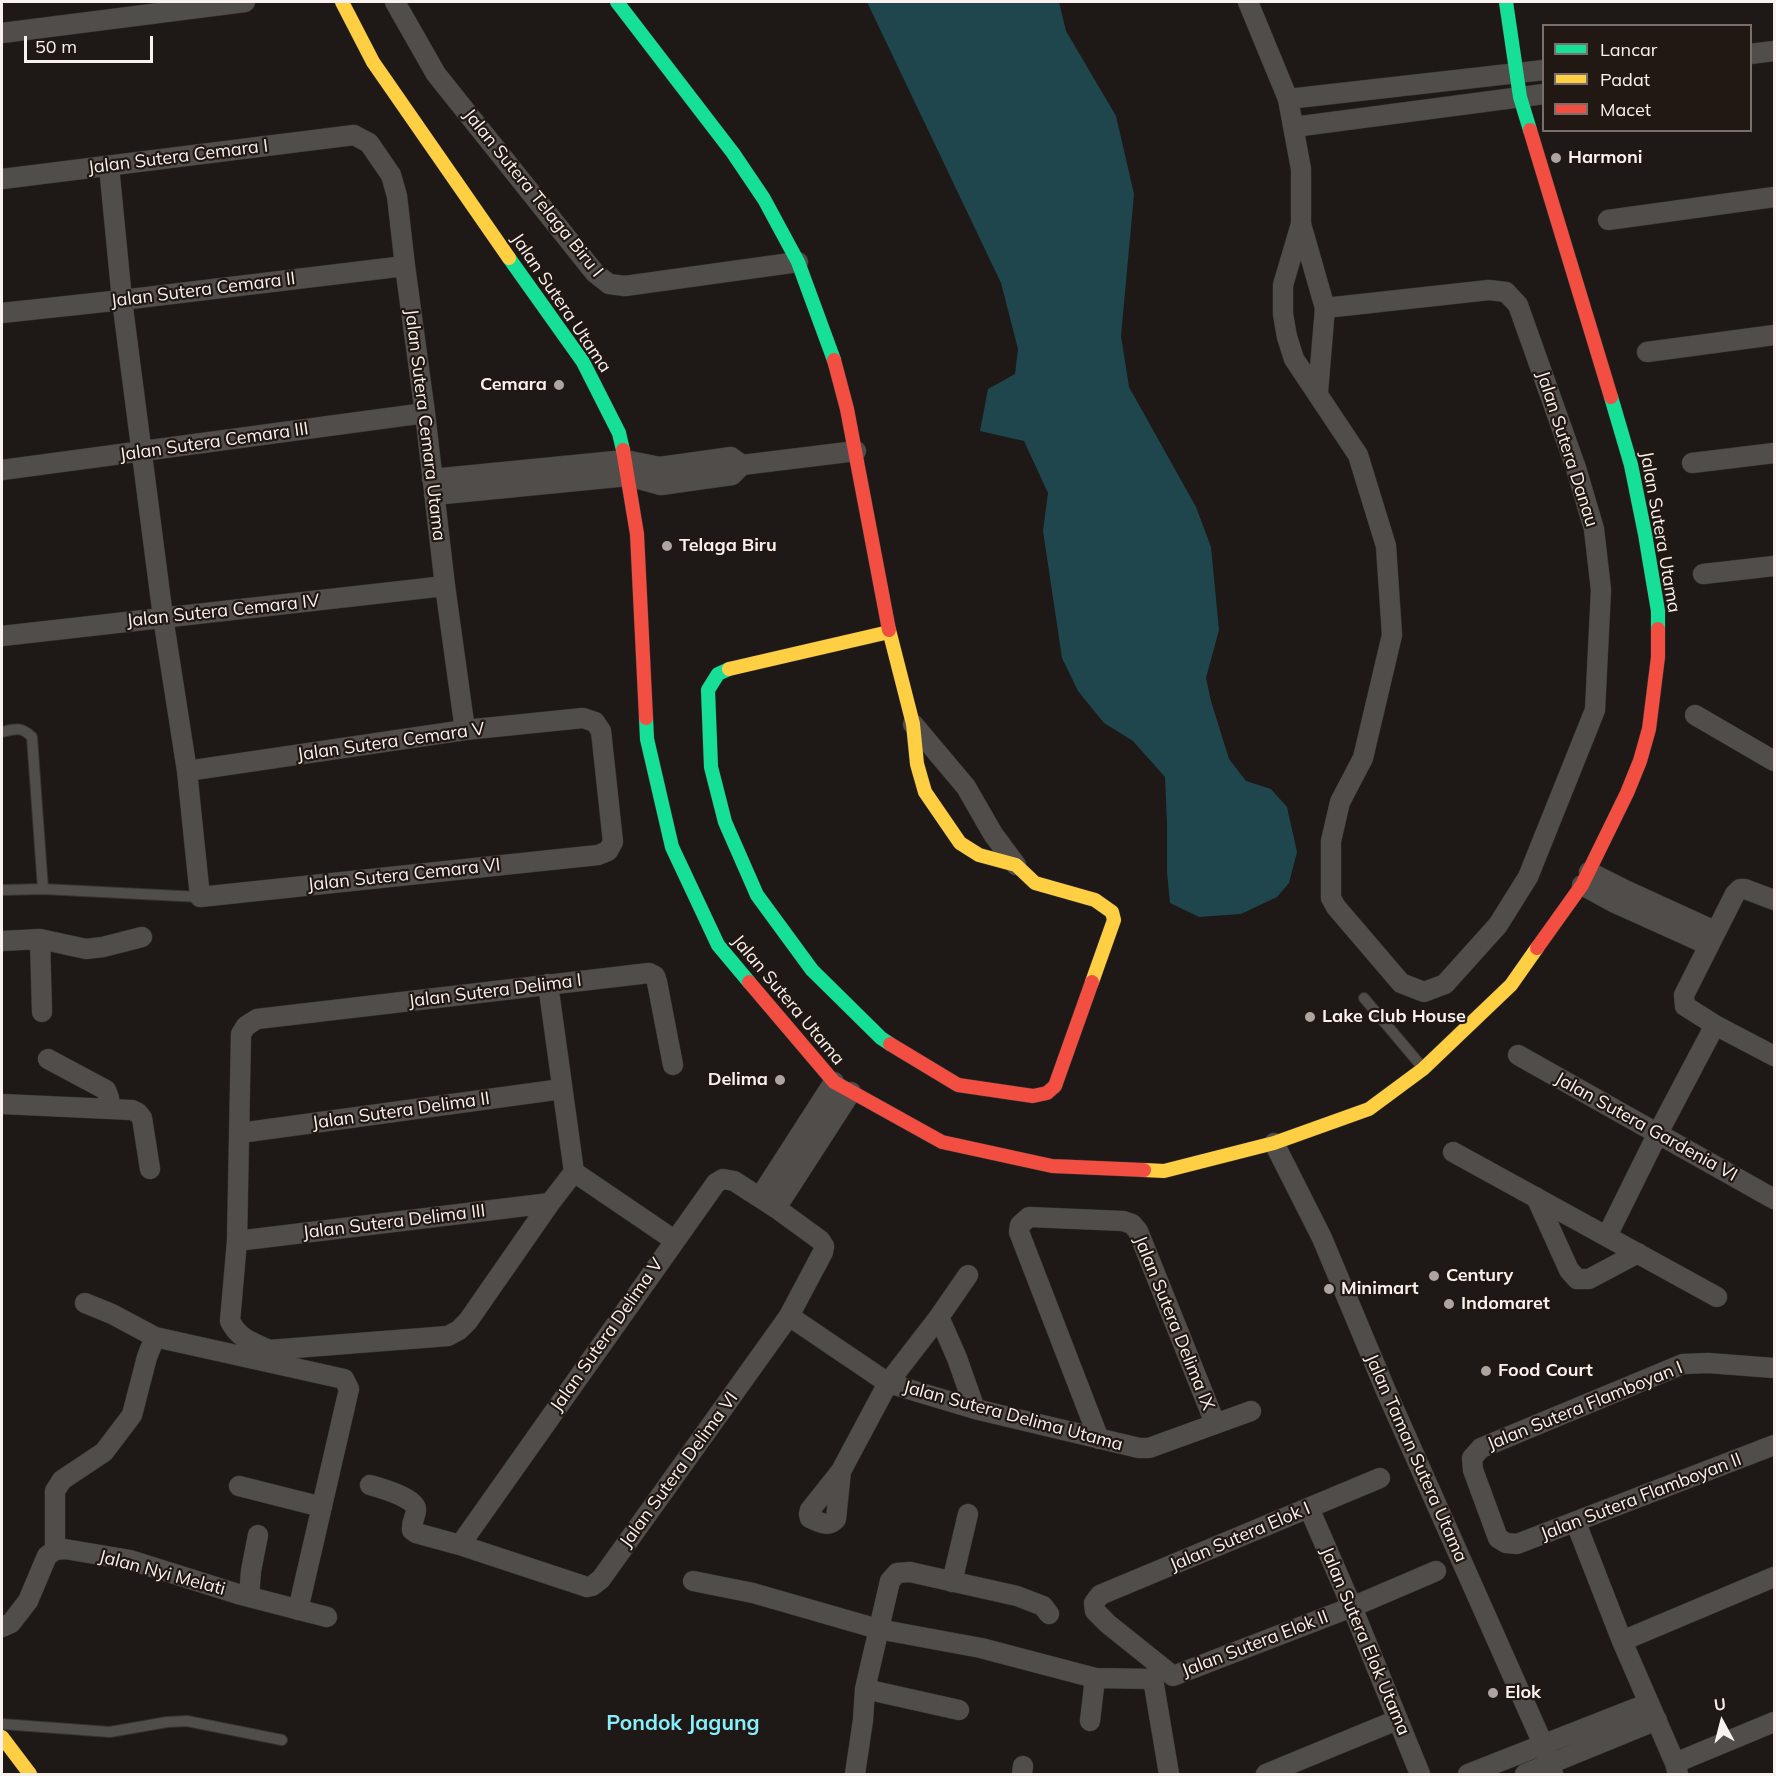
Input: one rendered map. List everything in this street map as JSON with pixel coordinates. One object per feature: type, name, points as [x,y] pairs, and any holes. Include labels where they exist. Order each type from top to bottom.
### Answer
[{"type":"street","points":[[2,33],[245,2]]},
{"type":"street","name":"Jalan Sutera Utama","points":[[342,2],[373,62],[543,307],[584,362],[619,433],[637,534],[647,739],[672,847],[718,945],[842,1087],[942,1142],[1052,1166],[1164,1171],[1274,1143],[1369,1109],[1424,1069],[1510,986],[1585,879],[1627,794],[1640,761],[1648,729],[1658,657],[1658,610],[1645,534],[1631,465],[1520,97],[1506,2]]},
{"type":"street","name":"Jalan Sutera Telaga Biru I","points":[[395,2],[436,74],[595,273],[609,284],[625,286],[798,262]]},
{"type":"street","points":[[617,2],[733,153],[764,199],[798,262],[835,364],[847,409],[889,633],[913,724],[917,764],[925,792],[960,843],[979,855],[1016,865]]},
{"type":"street","points":[[1248,2],[1288,99],[1294,127],[1301,169],[1301,224],[1325,308],[1318,392]]},
{"type":"street","points":[[1752,54],[1774,51]]},
{"type":"street","points":[[1288,99],[1542,70]]},
{"type":"street","points":[[1395,86],[1398,113]]},
{"type":"street","points":[[1294,127],[1542,94]]},
{"type":"street","name":"Jalan Sutera Cemara I","points":[[2,179],[354,135]]},
{"type":"street","name":"Jalan Sutera Cemara Utama","points":[[354,135],[369,143],[391,175],[397,196],[465,730]]},
{"type":"street","points":[[109,166],[122,300],[163,617],[187,771],[200,897]]},
{"type":"street","points":[[1608,220],[1774,197]]},
{"type":"street","points":[[1301,224],[1283,285],[1283,314],[1294,359],[1318,392]]},
{"type":"street","name":"Jalan Sutera Cemara II","points":[[2,313],[405,266]]},
{"type":"street","name":"Jalan Sutera Danau","points":[[1318,392],[1358,455],[1386,546],[1392,635],[1363,758],[1340,801],[1331,841],[1331,898],[1401,983],[1424,992],[1445,984],[1498,925],[1528,878],[1595,710],[1601,590],[1594,530],[1576,468],[1518,305],[1506,292],[1489,290],[1325,308]]},
{"type":"street","points":[[1647,352],[1774,335]]},
{"type":"street","name":"Jalan Sutera Cemara III","points":[[2,470],[425,413]]},
{"type":"street","points":[[433,487],[626,468],[661,476],[732,475],[742,465],[856,451]]},
{"type":"street","points":[[1692,463],[1774,453]]},
{"type":"street","points":[[1703,574],[1774,566]]},
{"type":"street","name":"Jalan Sutera Cemara IV","points":[[2,636],[445,586]]},
{"type":"street","points":[[889,633],[734,667],[718,674],[708,690],[711,767],[725,822],[757,895],[812,970],[881,1038],[958,1084],[1033,1096],[1047,1093],[1055,1086],[1114,920],[1112,912],[1095,900],[1035,883],[1016,865],[993,834],[966,788],[913,724]]},
{"type":"street","points":[[1695,715],[1774,760]]},
{"type":"street","name":"Jalan Sutera Cemara V","points":[[187,771],[465,730],[583,718],[595,722],[601,731],[613,842],[608,851]]},
{"type":"street","name":"Jalan Sutera Cemara VI","points":[[200,897],[598,855],[608,851]]},
{"type":"street","points":[[1585,879],[1623,890],[1712,938]]},
{"type":"street","points":[[1774,900],[1740,889],[1735,894],[1684,995],[1685,1006],[1715,1025],[1774,1056]]},
{"type":"street","points":[[2,941],[40,939],[86,949],[103,947],[142,936]]},
{"type":"street","points":[[40,939],[42,1012]]},
{"type":"street","name":"Jalan Sutera Delima I","points":[[240,1133],[241,1034],[246,1026],[257,1019],[649,973],[655,976],[673,1065]]},
{"type":"street","points":[[240,1133],[237,1241],[230,1321],[235,1332],[244,1339],[269,1350],[448,1336],[468,1321],[574,1172],[548,984]]},
{"type":"street","points":[[1607,1236],[1715,1025]]},
{"type":"street","name":"Jalan Sutera Gardenia VI","points":[[1518,1055],[1774,1199]]},
{"type":"street","points":[[48,1059],[106,1090],[110,1109]]},
{"type":"street","points":[[768,1203],[842,1087]]},
{"type":"street","name":"Jalan Sutera Delima II","points":[[240,1133],[562,1089]]},
{"type":"street","points":[[2,1104],[132,1110],[142,1118],[150,1169]]},
{"type":"street","name":"Jalan Taman Sutera Utama","points":[[1274,1143],[1322,1238],[1552,1770]]},
{"type":"street","points":[[1453,1152],[1718,1297]]},
{"type":"street","points":[[574,1172],[674,1240]]},
{"type":"street","name":"Jalan Sutera Delima V","points":[[460,1545],[716,1183],[723,1179],[734,1181],[768,1203]]},
{"type":"street","points":[[1536,1197],[1569,1270],[1577,1279],[1589,1279],[1638,1253]]},
{"type":"street","name":"Jalan Sutera Delima III","points":[[237,1241],[550,1203]]},
{"type":"street","name":"Jalan Sutera Delima VI","points":[[370,1485],[409,1500],[415,1505],[416,1511],[411,1526],[416,1533],[460,1545],[587,1587],[592,1586],[601,1579],[789,1316],[823,1252],[824,1246],[820,1240],[768,1203]]},
{"type":"street","name":"Jalan Sutera Delima IX","points":[[1099,1438],[1019,1232],[1020,1225],[1029,1218],[1123,1221],[1132,1224],[1138,1231],[1215,1423]]},
{"type":"street","points":[[841,1471],[888,1383],[968,1275]]},
{"type":"street","points":[[86,1303],[155,1337],[344,1379],[349,1389],[298,1610]]},
{"type":"street","name":"Jalan Sutera Delima Utama","points":[[789,1316],[888,1383],[975,1409],[1139,1448],[1149,1448],[1251,1411]]},
{"type":"street","points":[[939,1317],[957,1358],[975,1409]]},
{"type":"street","points":[[2,1627],[11,1623],[28,1601],[47,1556],[55,1550],[56,1491],[62,1480],[104,1452],[132,1415],[155,1337]]},
{"type":"street","name":"Jalan Sutera Flamboyan I","points":[[1506,1543],[1498,1538],[1473,1470],[1473,1458],[1481,1448],[1683,1365],[1708,1363],[1774,1368]]},
{"type":"street","name":"Jalan Sutera Flamboyan II","points":[[1506,1543],[1517,1544],[1576,1523],[1774,1445]]},
{"type":"street","name":"Jalan Sutera Elok I","points":[[1173,1676],[1095,1611],[1094,1603],[1100,1595],[1380,1479]]},
{"type":"street","points":[[239,1486],[322,1507]]},
{"type":"street","name":"Jalan Sutera Elok Utama","points":[[1308,1508],[1352,1606],[1420,1774]]},
{"type":"street","points":[[952,1582],[968,1514]]},
{"type":"street","points":[[1576,1523],[1622,1641],[1676,1769],[1774,1722]]},
{"type":"street","points":[[249,1597],[258,1534]]},
{"type":"street","name":"Jalan Nyi Melati","points":[[55,1550],[65,1549],[130,1560],[249,1597],[327,1617]]},
{"type":"street","name":"Jalan Sutera Elok II","points":[[1173,1676],[1352,1606],[1436,1570]]},
{"type":"street","points":[[855,1774],[865,1689],[890,1581],[897,1573],[910,1572],[1017,1596],[1043,1606],[1049,1614]]},
{"type":"street","points":[[1622,1641],[1774,1577]]},
{"type":"street","points":[[693,1581],[753,1593],[878,1629],[981,1648],[1095,1678],[1153,1679],[1168,1774]]},
{"type":"street","points":[[1090,1721],[1095,1678]]},
{"type":"street","points":[[865,1689],[958,1710]]},
{"type":"street","points":[[1468,1774],[1542,1744],[1653,1712]]},
{"type":"street","points":[[1525,1774],[1552,1770],[1653,1712]]},
{"type":"street","points":[[1266,1774],[1397,1720]]},
{"type":"street","points":[[2,1737],[30,1774]]},
{"type":"lane","points":[[2,732],[25,730],[32,737],[43,889]]},
{"type":"lane","points":[[2,890],[43,889],[200,897]]},
{"type":"lane","points":[[1364,998],[1424,1069]]},
{"type":"lane","points":[[2,1724],[110,1732],[167,1722],[187,1721],[282,1740]]},
{"type":"water","points":[[867,2],[1059,2],[1066,31],[1116,116],[1134,194],[1121,336],[1129,387],[1196,507],[1211,547],[1219,630],[1206,678],[1229,759],[1246,781],[1271,789],[1287,807],[1297,852],[1289,883],[1277,897],[1241,914],[1199,917],[1170,903],[1165,777],[1133,741],[1104,723],[1078,691],[1062,658],[1043,531],[1048,493],[1024,441],[980,431],[988,389],[1015,374],[1018,349],[1001,283]]},
{"type":"traffic: fast","points":[[617,2],[733,153],[764,199],[798,262],[834,360]]},
{"type":"traffic: fast","points":[[1506,2],[1520,97],[1530,130]]},
{"type":"traffic: fast","points":[[509,258],[583,362],[619,433],[623,450]]},
{"type":"traffic: fast","points":[[1611,397],[1631,465],[1645,534],[1658,611],[1658,629]]},
{"type":"traffic: fast","points":[[729,669],[718,674],[708,690],[711,767],[725,822],[757,895],[812,970],[881,1038],[890,1044]]},
{"type":"traffic: fast","points":[[646,718],[647,739],[672,847],[718,945],[749,982]]},
{"type":"traffic: slow","points":[[342,2],[373,62],[509,258]]},
{"type":"traffic: slow","points":[[889,630],[913,724],[917,764],[925,792],[960,843],[979,855],[1016,865],[1035,883],[1095,900],[1112,912],[1114,920],[1092,982]]},
{"type":"traffic: slow","points":[[729,669],[889,632]]},
{"type":"traffic: slow","points":[[1144,1170],[1164,1171],[1274,1143],[1369,1109],[1423,1069],[1511,985],[1537,948]]},
{"type":"traffic: slow","points":[[2,1737],[30,1774]]},
{"type":"traffic: jam","points":[[1530,130],[1611,397]]},
{"type":"traffic: jam","points":[[834,360],[847,409],[889,630]]},
{"type":"traffic: jam","points":[[623,450],[637,534],[646,718]]},
{"type":"traffic: jam","points":[[1537,948],[1582,885],[1640,761],[1649,729],[1658,657],[1658,629]]},
{"type":"traffic: jam","points":[[749,982],[834,1082],[942,1142],[1052,1166],[1144,1170]]},
{"type":"traffic: jam","points":[[890,1044],[958,1085],[1033,1096],[1047,1093],[1055,1086],[1092,982]]},
{"type":"place","name":"Harmoni","points":[[1556,158]]},
{"type":"place","name":"Cemara","points":[[559,385]]},
{"type":"place","name":"Telaga Biru","points":[[667,546]]},
{"type":"place","name":"Lake Club House","points":[[1310,1017]]},
{"type":"place","name":"Delima","points":[[780,1080]]},
{"type":"place","name":"Century","points":[[1434,1276]]},
{"type":"place","name":"Minimart","points":[[1329,1289]]},
{"type":"place","name":"Indomaret","points":[[1449,1304]]},
{"type":"place","name":"Food Court","points":[[1486,1371]]},
{"type":"place","name":"Elok","points":[[1493,1693]]},
{"type":"district","name":"Pondok Jagung","points":[[683,1724]]}]
